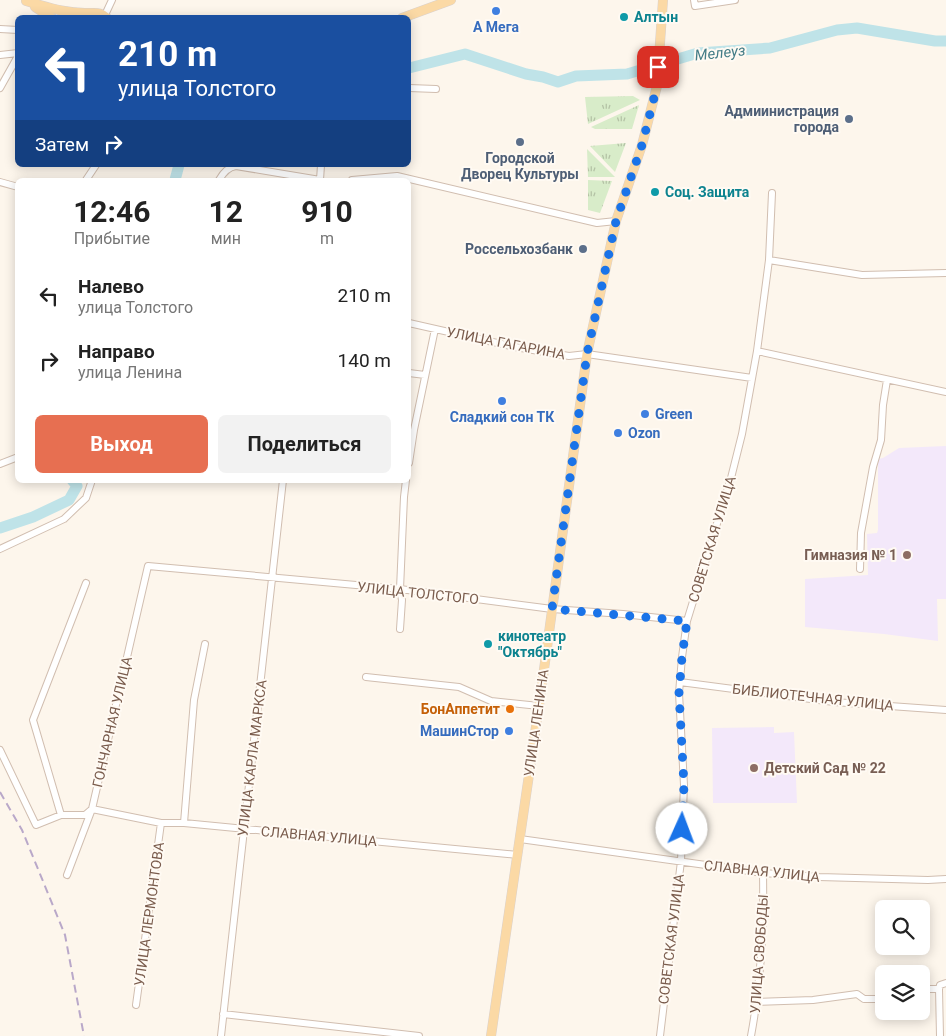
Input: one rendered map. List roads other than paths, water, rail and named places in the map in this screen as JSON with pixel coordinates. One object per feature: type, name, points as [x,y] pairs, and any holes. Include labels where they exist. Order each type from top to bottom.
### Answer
[{"type":"main road","points":[[25,0],[61,11],[87,15],[97,12],[104,15]]},
{"type":"main road","points":[[25,0],[48,15]]},
{"type":"main road","points":[[410,15],[450,0]]},
{"type":"main road","name":"УЛИЦА ЛЕНИНА","points":[[491,1036],[539,706],[587,354],[616,221],[642,145],[657,86],[663,0]]},
{"type":"street","points":[[106,15],[112,0]]},
{"type":"street","points":[[694,0],[695,6],[735,0]]},
{"type":"street","points":[[0,29],[15,30]]},
{"type":"street","points":[[0,55],[15,54]]},
{"type":"street","points":[[0,88],[15,60]]},
{"type":"street","points":[[411,88],[436,89]]},
{"type":"street","points":[[87,178],[95,167]]},
{"type":"street","points":[[220,178],[231,167]]},
{"type":"street","points":[[242,167],[308,178]]},
{"type":"street","points":[[374,178],[397,176],[406,178]]},
{"type":"street","points":[[411,179],[597,222],[616,221]]},
{"type":"street","points":[[0,182],[15,186]]},
{"type":"street","name":"СОВЕТСКАЯ УЛИЦА","points":[[660,1036],[680,861],[684,785],[680,682],[682,657],[687,621],[731,478],[742,434],[757,351],[769,260],[772,193]]},
{"type":"street","points":[[769,260],[862,276],[946,273]]},
{"type":"street","name":"УЛИЦА ГАГАРИНА","points":[[411,323],[515,347],[569,356],[587,354],[752,378]]},
{"type":"street","points":[[411,429],[435,329]]},
{"type":"street","points":[[757,351],[946,392]]},
{"type":"street","points":[[411,374],[425,376]]},
{"type":"street","points":[[860,569],[861,533],[873,467],[881,440],[887,380]]},
{"type":"street","points":[[0,464],[15,458]]},
{"type":"street","points":[[0,549],[64,520],[86,498],[91,483]]},
{"type":"street","name":"УЛИЦА КАРЛА МАРКСА","points":[[221,1036],[283,483]]},
{"type":"street","points":[[400,629],[402,600],[400,589],[406,483]]},
{"type":"street","name":"УЛИЦА ТОЛСТОГО","points":[[148,566],[400,589],[552,609],[687,621]]},
{"type":"street","name":"ГОНЧАРНАЯ УЛИЦА","points":[[66,875],[92,809],[148,566]]},
{"type":"street","points":[[61,815],[33,720],[86,583]]},
{"type":"street","points":[[184,823],[194,700],[204,644]]},
{"type":"street","points":[[366,677],[459,687],[491,702],[539,706]]},
{"type":"street","name":"БИБЛИОТЕЧНАЯ УЛИЦА","points":[[680,682],[834,702],[946,710]]},
{"type":"street","name":"СЛАВНАЯ УЛИЦА","points":[[0,750],[36,825],[61,815],[85,815],[92,809],[161,823],[184,823],[518,855]]},
{"type":"street","name":"УЛИЦА ЛЕРМОНТОВА","points":[[136,1005],[161,823]]},
{"type":"street","name":"СЛАВНАЯ УЛИЦА","points":[[520,839],[763,873],[819,877],[946,879]]},
{"type":"street","name":"УЛИЦА СВОБОДЫ","points":[[751,1036],[758,1002],[764,908],[763,873]]},
{"type":"street","points":[[940,1036],[939,989],[940,985],[946,983]]},
{"type":"street","points":[[930,989],[939,989]]},
{"type":"street","points":[[758,1002],[813,1000],[856,994],[864,999],[875,999]]},
{"type":"street","points":[[223,1014],[419,1036]]},
{"type":"waterway","name":"Мелеуз","points":[[411,68],[465,54],[526,74],[558,82],[576,76],[627,74],[698,53],[770,48],[837,30],[857,28],[935,41],[946,41]]},
{"type":"waterway","name":"Мелеуз","points":[[176,178],[178,167]]},
{"type":"waterway","name":"Мелеуз","points":[[0,528],[33,517],[69,500],[77,486],[74,483]]},
{"type":"railway","points":[[0,792],[22,830],[65,935],[84,1036]]},
{"type":"place","name":"А Мега","points":[[496,11]]},
{"type":"place","name":"Алтын","points":[[624,17]]},
{"type":"place","name":"Адмиинистрация города","points":[[849,119]]},
{"type":"place","name":"Городской Дворец Культуры","points":[[520,142]]},
{"type":"place","name":"Соц. Защита","points":[[655,192]]},
{"type":"place","name":"Россельхозбанк","points":[[583,249]]},
{"type":"place","name":"Сладкий сон ТК","points":[[502,401]]},
{"type":"place","name":"Green","points":[[645,414]]},
{"type":"place","name":"Ozon","points":[[618,433]]},
{"type":"place","name":"Гимназия № 1","points":[[907,555]]},
{"type":"place","name":"кинотеатр \"Октябрь\"","points":[[488,644]]},
{"type":"place","name":"БонАппетит","points":[[510,709]]},
{"type":"place","name":"МашинСтор","points":[[509,731]]},
{"type":"place","name":"Детский Сад № 22","points":[[754,768]]}]
